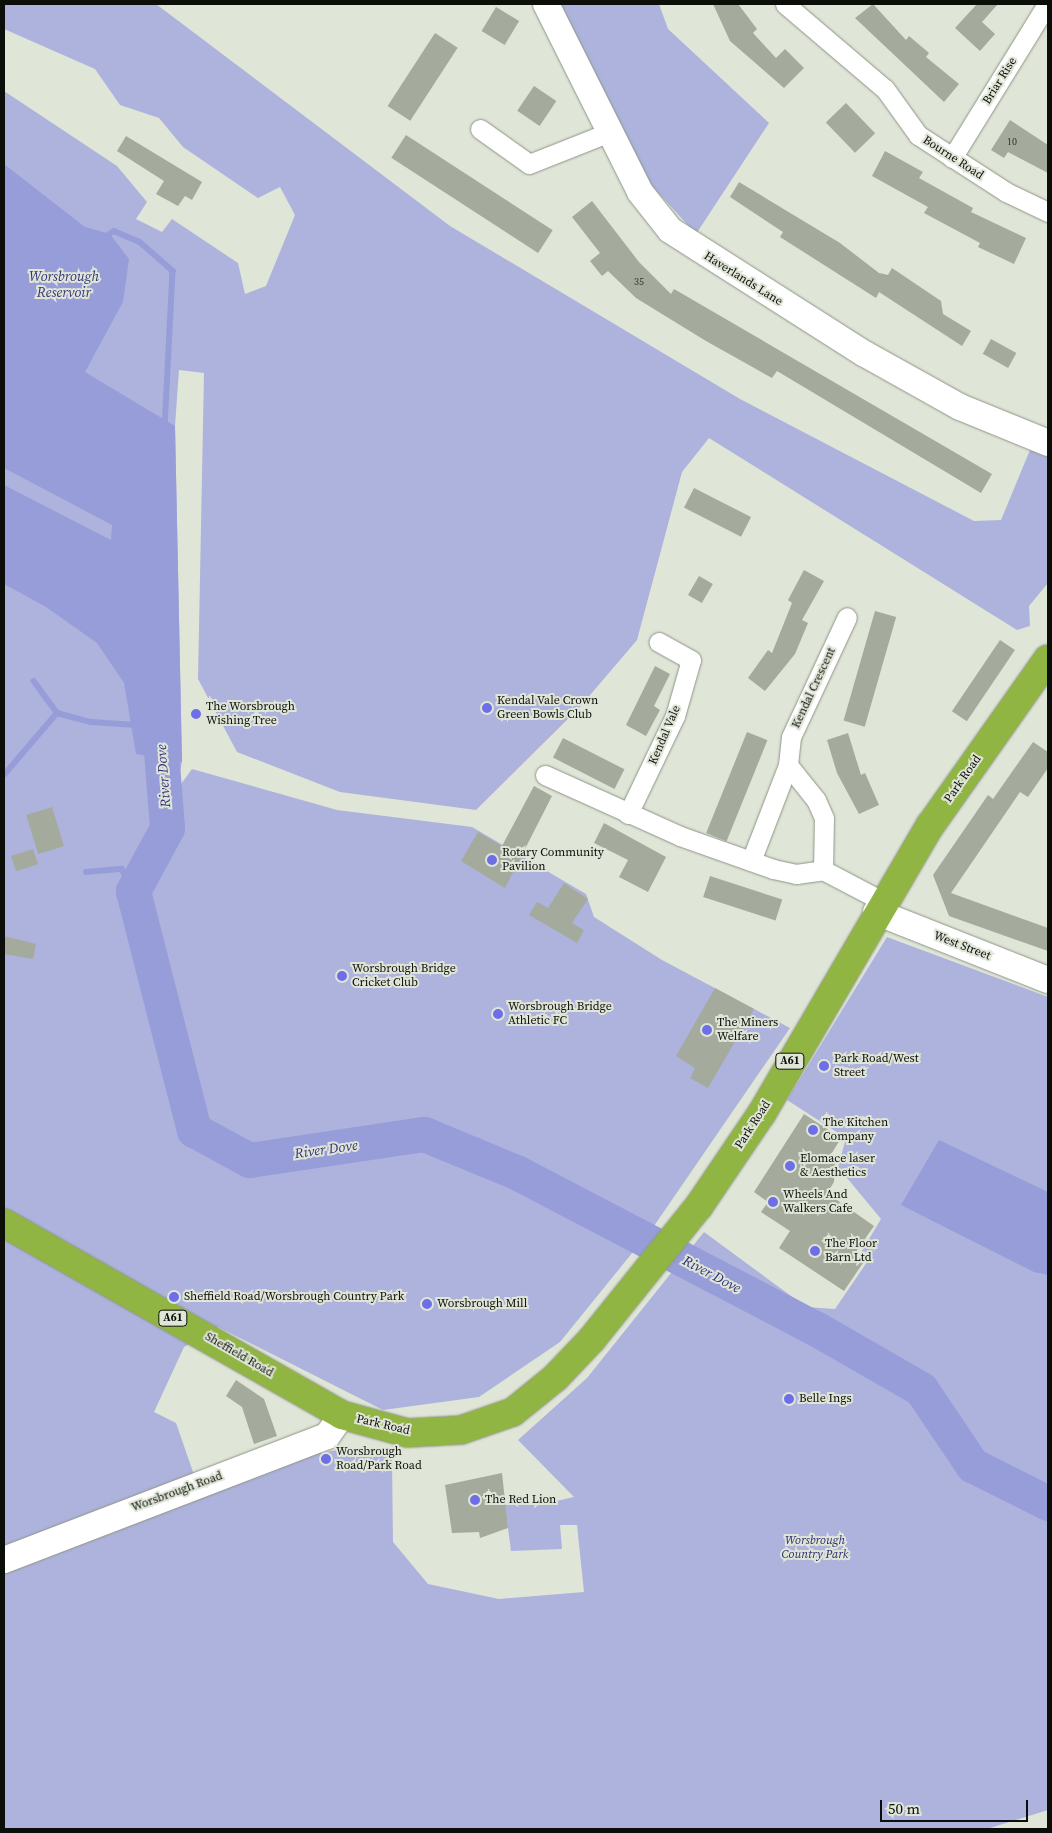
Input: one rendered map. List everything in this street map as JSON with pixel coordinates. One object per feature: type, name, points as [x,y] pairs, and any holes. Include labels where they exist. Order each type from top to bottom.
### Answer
[{"type":"highway","name":"Park Road","points":[[342,1415],[408,1433],[461,1430],[513,1412],[556,1377],[699,1206],[762,1113],[879,907],[1048,659]]},
{"type":"highway","name":"Sheffield Road","points":[[4,1224],[342,1415]]},
{"type":"street","name":"Haverlands Lane","points":[[546,4],[640,192],[670,230],[865,354],[960,407],[1048,443]]},
{"type":"street","name":"Bourne Road","points":[[785,4],[885,89],[918,135],[952,158],[1048,212]]},
{"type":"street","name":"Briar Rise","points":[[952,158],[1048,4]]},
{"type":"street","points":[[480,129],[529,164],[610,132]]},
{"type":"street","name":"Kendal Crescent","points":[[751,861],[788,765],[791,737],[847,618]]},
{"type":"street","name":"Kendal Vale","points":[[628,814],[675,716],[691,660],[659,642]]},
{"type":"street","points":[[788,765],[816,800],[824,818],[823,870]]},
{"type":"street","points":[[546,775],[628,814],[680,836],[751,861],[796,874],[823,870],[879,907]]},
{"type":"street","name":"West Street","points":[[879,907],[1048,980]]},
{"type":"street","name":"Worsbrough Road","points":[[4,1560],[327,1436],[342,1415]]},
{"type":"green space","name":"Worsbrough Country Park","points":[[4,4],[156,4],[450,226],[740,399],[974,521],[1001,520],[1030,450],[1048,457],[1048,583],[1029,606],[1030,626],[1017,630],[709,438],[682,472],[637,640],[579,708],[476,810],[340,792],[237,752],[198,679],[204,373],[179,370],[175,426],[182,762],[176,791],[192,769],[337,810],[472,827],[586,894],[594,917],[662,960],[790,1028],[654,1226],[560,1342],[479,1397],[383,1410],[218,1327],[184,1347],[154,1412],[176,1423],[201,1495],[311,1454],[352,1448],[392,1458],[393,1542],[428,1584],[499,1599],[584,1592],[577,1525],[560,1525],[562,1549],[511,1551],[505,1505],[539,1505],[574,1497],[518,1440],[587,1378],[704,1232],[806,1307],[835,1309],[867,1262],[859,1256],[881,1219],[838,1167],[846,1138],[787,1100],[887,937],[1048,997],[1048,1810],[987,1829],[4,1829],[4,91],[117,166],[147,202],[136,219],[162,232],[172,219],[238,263],[245,294],[266,286],[295,215],[280,187],[258,198],[183,147],[159,118],[120,105],[95,69],[4,29]]},
{"type":"green space","points":[[561,4],[659,4],[668,29],[769,123],[696,234],[642,175]]},
{"type":"water","name":"Worsbrough Reservoir","points":[[4,164],[85,227],[110,234],[129,259],[123,302],[85,372],[175,426],[182,762],[136,754],[124,683],[97,643],[46,607],[4,584],[4,485],[111,540],[112,525],[4,468]]},
{"type":"water","points":[[939,1140],[1048,1192],[1048,1275],[1034,1272],[901,1205]]},
{"type":"building","points":[[713,4],[738,4],[757,29],[753,33],[776,58],[785,49],[804,68],[784,88],[730,41]]},
{"type":"building","points":[[873,4],[906,40],[909,36],[929,53],[926,57],[959,84],[944,102],[855,18]]},
{"type":"building","points":[[977,4],[998,4],[982,22],[995,34],[980,51],[955,28]]},
{"type":"building","points":[[496,7],[519,21],[505,45],[482,31]]},
{"type":"building","points":[[435,33],[458,48],[410,121],[388,106]]},
{"type":"building","points":[[534,86],[556,101],[540,126],[517,111]]},
{"type":"building","points":[[846,103],[875,133],[855,153],[826,122]]},
{"type":"building","points":[[1010,120],[1048,145],[1048,173],[1008,152],[1004,158],[991,150]]},
{"type":"building","points":[[406,135],[553,230],[538,253],[391,158]]},
{"type":"building","points":[[126,136],[202,182],[192,200],[185,196],[178,206],[156,194],[164,181],[117,151]]},
{"type":"building","points":[[885,151],[923,172],[919,178],[973,208],[971,212],[1026,238],[1014,264],[978,247],[980,243],[924,213],[928,207],[872,176]]},
{"type":"building","points":[[739,182],[840,243],[879,273],[888,275],[892,268],[941,301],[943,314],[971,331],[962,346],[879,292],[876,298],[780,237],[783,232],[730,197]]},
{"type":"building","points":[[592,201],[639,262],[671,294],[674,289],[992,474],[981,493],[777,371],[772,378],[706,341],[636,298],[608,271],[602,276],[590,261],[600,253],[572,217]]},
{"type":"building","points":[[991,339],[1016,353],[1008,368],[983,354]]},
{"type":"building","points":[[694,488],[751,517],[741,537],[684,508]]},
{"type":"building","points":[[804,570],[824,581],[802,620],[808,623],[795,654],[765,691],[748,678],[768,650],[772,653],[792,603],[788,600]]},
{"type":"building","points":[[699,576],[713,584],[702,603],[688,595]]},
{"type":"building","points":[[875,611],[896,617],[865,727],[844,721]]},
{"type":"building","points":[[1000,640],[1015,650],[967,721],[952,711]]},
{"type":"building","points":[[655,666],[670,674],[654,706],[660,710],[646,736],[626,725]]},
{"type":"building","points":[[747,732],[767,740],[727,841],[706,833]]},
{"type":"building","points":[[848,733],[861,775],[865,773],[879,805],[859,814],[837,773],[827,740]]},
{"type":"building","points":[[563,738],[624,769],[614,789],[553,758]]},
{"type":"building","points":[[1033,742],[1048,752],[1048,768],[1028,797],[1020,792],[951,893],[1048,928],[1048,951],[949,916],[933,875],[988,795],[993,799]]},
{"type":"building","points":[[534,786],[552,796],[505,888],[461,861],[478,832],[502,846]]},
{"type":"building","points":[[52,807],[64,846],[38,854],[26,815]]},
{"type":"building","points":[[604,823],[666,857],[648,892],[619,877],[628,860],[594,843]]},
{"type":"building","points":[[33,849],[38,864],[16,871],[11,856]]},
{"type":"building","points":[[710,876],[782,899],[775,920],[703,897]]},
{"type":"building","points":[[564,883],[588,899],[572,923],[584,930],[577,943],[529,915],[537,902],[548,908]]},
{"type":"building","points":[[4,936],[36,944],[33,959],[4,954]]},
{"type":"building","points":[[715,988],[754,1009],[708,1088],[690,1078],[695,1068],[676,1056]]},
{"type":"building","points":[[804,1114],[841,1138],[829,1158],[835,1162],[834,1182],[827,1193],[874,1226],[853,1256],[863,1263],[844,1291],[779,1248],[790,1231],[761,1212],[768,1202],[754,1192]]},
{"type":"building","points":[[236,1380],[264,1399],[277,1436],[254,1444],[242,1407],[226,1396]]},
{"type":"building","name":"The Red Lion","points":[[502,1473],[508,1528],[480,1538],[479,1532],[452,1533],[445,1485]]},
{"type":"waterway","points":[[103,238],[114,231],[140,242],[173,271],[165,429]]},
{"type":"waterway","points":[[34,681],[57,713]]},
{"type":"waterway","points":[[4,775],[57,713],[91,722],[136,725]]},
{"type":"waterway","name":"River Dove","points":[[158,713],[167,828],[133,891],[194,1130],[249,1160],[424,1134],[518,1173],[815,1328],[921,1389],[972,1465],[1048,1503]]},
{"type":"waterway","points":[[86,872],[122,869],[133,891]]},
{"type":"place","name":"Kendal Vale Crown Green Bowls Club","points":[[487,708]]},
{"type":"place","name":"The Worsbrough Wishing Tree","points":[[196,714]]},
{"type":"place","name":"Rotary Community Pavilion","points":[[492,860]]},
{"type":"place","name":"Worsbrough Bridge Cricket Club","points":[[342,976]]},
{"type":"place","name":"Worsbrough Bridge Athletic FC","points":[[498,1014]]},
{"type":"place","name":"The Miners Welfare","points":[[707,1030]]},
{"type":"place","name":"Park Road/West Street","points":[[824,1066]]},
{"type":"place","name":"The Kitchen Company","points":[[813,1130]]},
{"type":"place","name":"Elomace laser & Aesthetics","points":[[790,1166]]},
{"type":"place","name":"Wheels And Walkers Cafe","points":[[773,1202]]},
{"type":"place","name":"The Floor Barn Ltd","points":[[815,1251]]},
{"type":"place","name":"Sheffield Road/Worsbrough Country Park","points":[[174,1297]]},
{"type":"place","name":"Worsbrough Mill","points":[[427,1304]]},
{"type":"place","name":"Belle Ings","points":[[789,1399]]},
{"type":"place","name":"Worsbrough Road/Park Road","points":[[326,1459]]},
{"type":"place","name":"The Red Lion","points":[[475,1500]]}]
